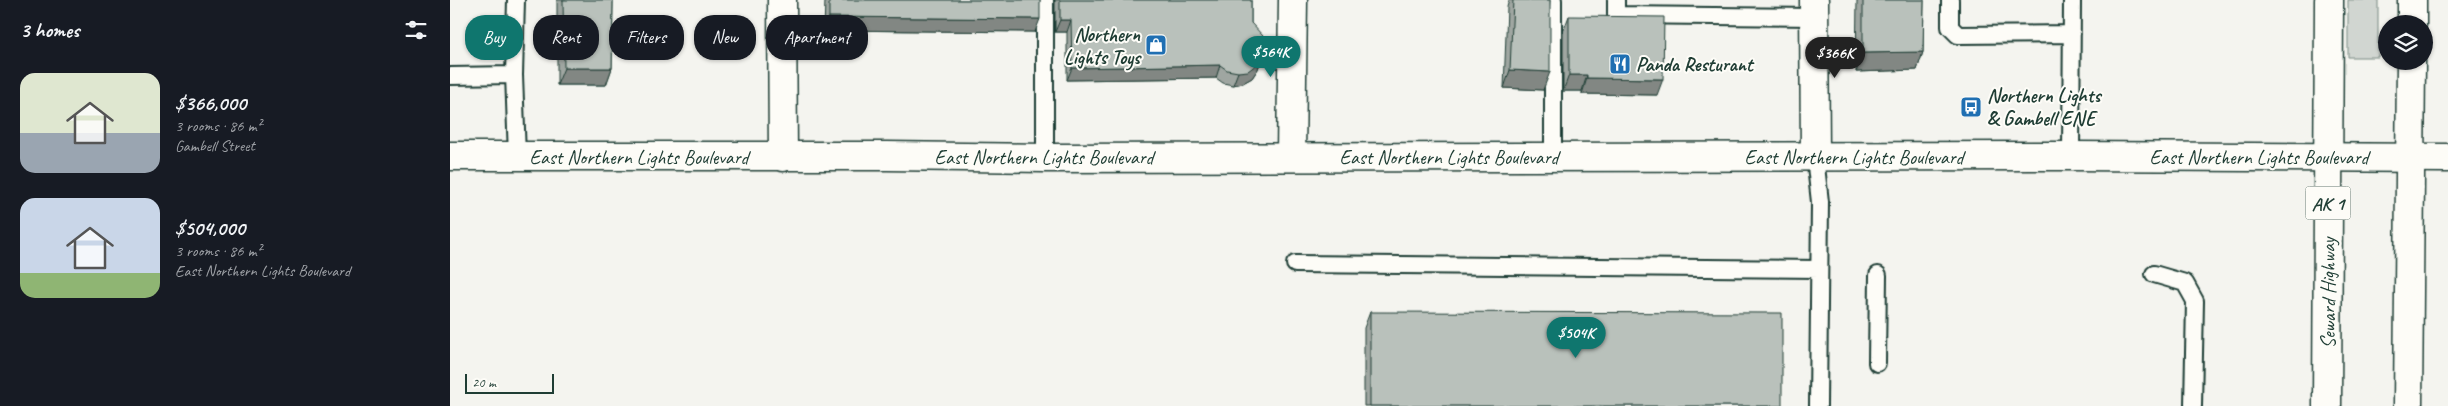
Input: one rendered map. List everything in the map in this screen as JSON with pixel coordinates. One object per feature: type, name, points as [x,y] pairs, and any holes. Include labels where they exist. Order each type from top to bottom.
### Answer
[{"type":"main road","points":[[782,0],[783,157]]},
{"type":"main road","points":[[1291,156],[1292,0]]},
{"type":"main road","name":"Seward Highway","points":[[2327,406],[2329,0]]},
{"type":"main road","points":[[2412,0],[2412,15]]},
{"type":"main road","points":[[1814,9],[1814,157]]},
{"type":"main road","points":[[2408,406],[2411,70]]},
{"type":"main road","name":"East Northern Lights Boulevard","points":[[450,156],[1045,158],[1291,156],[2072,156],[2448,158]]},
{"type":"lane","points":[[516,0],[514,75],[517,156]]},
{"type":"lane","points":[[1045,0],[1045,158]]},
{"type":"lane","points":[[1552,0],[1553,157]]},
{"type":"lane","points":[[1616,0],[1616,15],[1814,9]]},
{"type":"lane","points":[[1950,0],[1950,27],[1958,35],[2072,34]]},
{"type":"lane","points":[[2072,0],[2072,156]]},
{"type":"lane","points":[[450,76],[514,75]]},
{"type":"lane","points":[[1814,157],[1820,202],[1818,406]]},
{"type":"lane","points":[[1294,264],[1819,269]]},
{"type":"lane","points":[[2154,274],[2185,283],[2194,300],[2193,406]]},
{"type":"lane","points":[[1877,363],[1878,275]]},
{"type":"shaded area","points":[[2348,0],[2378,0],[2378,57],[2348,57]]},
{"type":"building","points":[[563,0],[613,0],[613,15],[609,15],[609,60],[612,60],[612,68],[564,68],[564,60],[599,60],[599,15],[563,15]]},
{"type":"building","points":[[829,0],[1040,0],[1040,19],[868,17],[868,15],[829,15]]},
{"type":"building","points":[[1060,0],[1251,0],[1251,23],[1263,36],[1264,47],[1262,57],[1248,71],[1238,72],[1227,70],[1220,65],[1072,68],[1071,20],[1060,20]]},
{"type":"building","points":[[1513,0],[1550,0],[1550,72],[1510,70]]},
{"type":"building","points":[[1863,0],[1924,0],[1923,52],[1863,53]]},
{"type":"building","name":"Panda Resturant","points":[[1569,16],[1664,17],[1663,79],[1587,78],[1587,75],[1569,75]]},
{"type":"building","points":[[1370,312],[1782,313],[1782,406],[1370,406]]},
{"type":"place","name":"Northern Lights Toys","points":[[1156,45]]},
{"type":"place","name":"Panda Resturant","points":[[1620,64]]},
{"type":"place","name":"Northern Lights & Gambell ENE","points":[[1971,107]]}]
